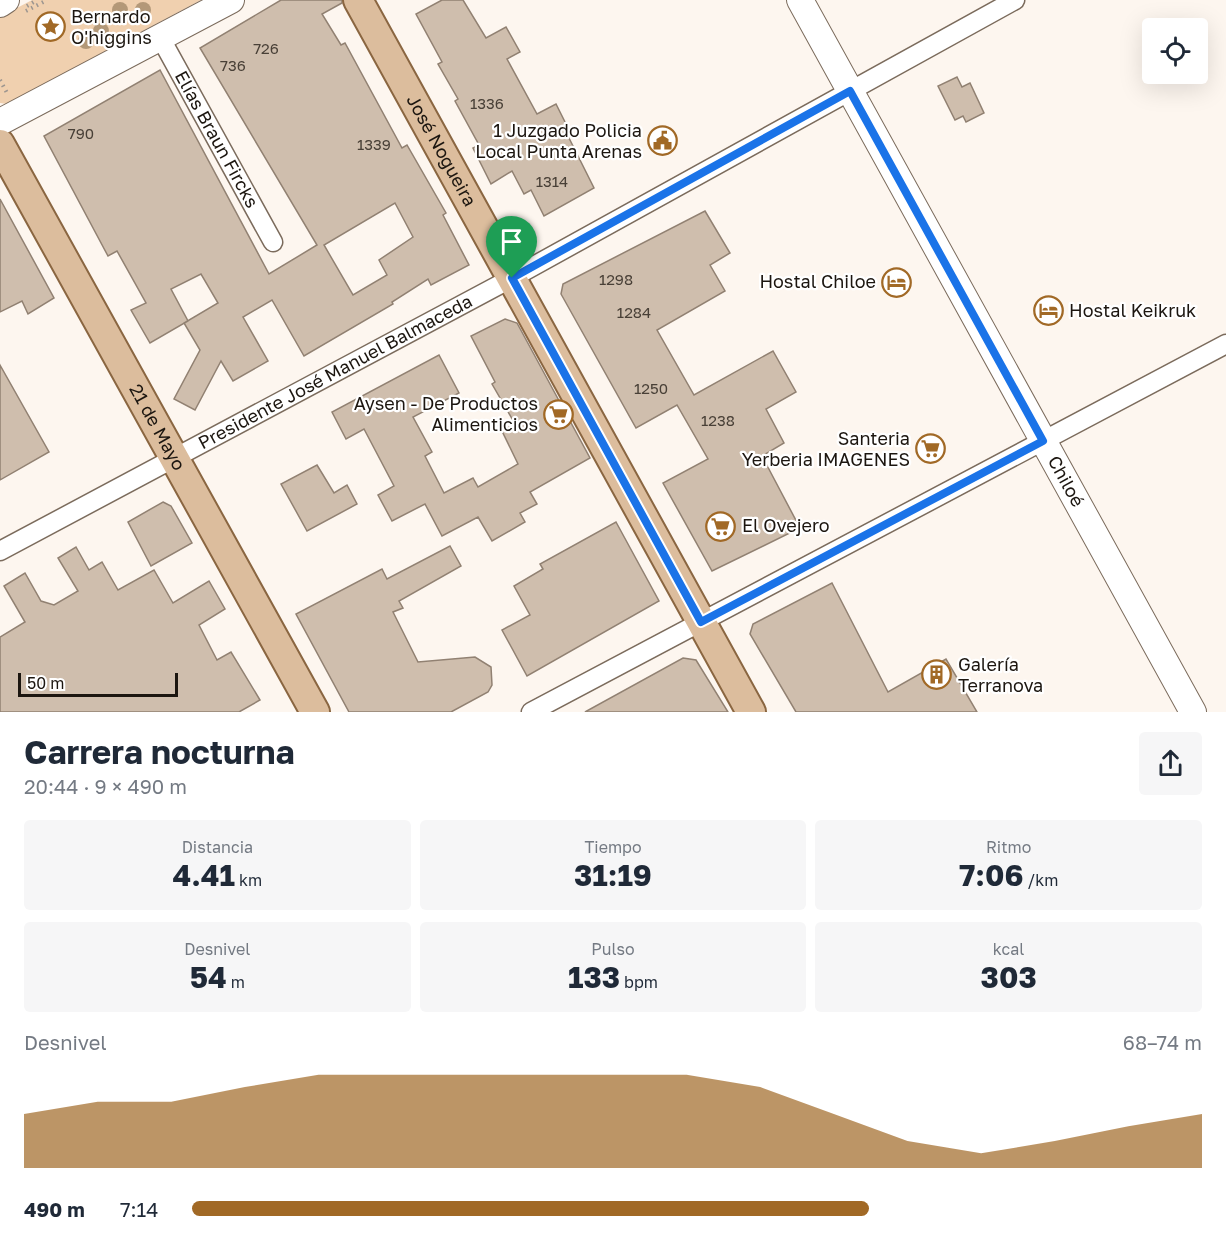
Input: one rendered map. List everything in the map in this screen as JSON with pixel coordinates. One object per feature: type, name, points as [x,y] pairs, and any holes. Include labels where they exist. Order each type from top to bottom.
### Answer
[{"type":"main road","name":"José Nogueira","points":[[358,0],[751,712]]},
{"type":"main road","name":"21 de Mayo","points":[[0,144],[315,712]]},
{"type":"street","points":[[0,3],[6,0]]},
{"type":"street","points":[[0,122],[231,0]]},
{"type":"street","name":"Chiloé","points":[[800,0],[1193,712]]},
{"type":"street","name":"Presidente José Manuel Balmaceda","points":[[0,551],[512,278],[1015,0]]},
{"type":"street","name":"Elías Braun Fircks","points":[[160,37],[273,243]]},
{"type":"street","points":[[531,712],[1226,344]]},
{"type":"shaded area","points":[[32,0],[201,0],[7,104],[0,103],[0,17]]},
{"type":"building","points":[[281,0],[342,0],[342,3],[322,14],[341,45],[345,43],[402,148],[407,145],[446,213],[443,215],[469,265],[431,285],[428,279],[392,302],[393,304],[304,356],[272,300],[243,317],[268,361],[233,381],[221,361],[195,410],[174,399],[200,350],[184,323],[150,343],[131,310],[146,303],[117,251],[108,256],[44,136],[160,70],[269,274],[317,245],[200,48]],"holes":[[[395,203],[413,237],[379,260],[387,275],[353,295],[324,245]],[[201,274],[218,303],[188,321],[171,289]]]},
{"type":"building","points":[[442,0],[463,0],[486,38],[506,27],[520,52],[507,59],[537,114],[556,104],[572,136],[569,138],[594,188],[544,216],[531,190],[524,194],[512,171],[491,184],[473,148],[479,145],[455,101],[458,99],[438,64],[442,62],[416,14]]},
{"type":"building","points":[[957,77],[962,87],[970,83],[984,113],[966,122],[963,116],[955,120],[938,86]]},
{"type":"building","points":[[0,199],[54,298],[28,314],[22,301],[0,312]]},
{"type":"building","points":[[705,211],[730,253],[710,265],[725,291],[657,330],[694,395],[773,351],[796,392],[766,409],[784,443],[762,456],[800,528],[712,571],[663,483],[708,459],[677,405],[636,428],[561,294],[563,284]]},
{"type":"building","points":[[505,319],[517,323],[590,458],[530,492],[537,504],[520,513],[525,522],[492,541],[478,517],[442,536],[425,504],[392,521],[378,495],[394,486],[364,429],[346,439],[332,412],[439,355],[459,393],[413,417],[432,452],[425,456],[444,493],[473,478],[478,487],[518,464],[502,431],[515,424],[492,384],[495,382],[471,336]]},
{"type":"building","points":[[0,365],[49,452],[0,480]]},
{"type":"building","points":[[317,465],[334,493],[347,485],[357,504],[307,531],[281,484]]},
{"type":"building","points":[[163,502],[171,506],[192,543],[151,566],[128,522]]},
{"type":"building","points":[[616,522],[659,601],[527,676],[502,630],[530,615],[514,586],[543,569],[540,564]]},
{"type":"building","points":[[450,546],[461,566],[399,601],[403,608],[393,612],[418,662],[475,657],[491,667],[492,685],[488,692],[451,712],[349,712],[296,614],[382,569],[387,579]]},
{"type":"building","points":[[76,547],[89,570],[102,562],[118,590],[154,570],[173,603],[209,581],[225,609],[199,625],[217,660],[231,652],[260,700],[239,712],[0,712],[0,637],[25,622],[4,586],[25,573],[41,601],[54,605],[78,591],[58,558]]},
{"type":"building","points":[[832,583],[888,692],[946,659],[977,712],[796,712],[750,634],[753,624]]},
{"type":"building","points":[[683,658],[696,660],[728,712],[585,712]]},
{"type":"place","name":"Bernardo O'higgins","points":[[50,27]]},
{"type":"place","name":"1 Juzgado Policia Local Punta Arenas","points":[[663,141]]},
{"type":"place","name":"Hostal Chiloe","points":[[897,282]]},
{"type":"place","name":"Hostal Keikruk","points":[[1048,311]]},
{"type":"place","name":"Aysen - De Productos Alimenticios","points":[[559,414]]},
{"type":"place","name":"Santeria Yerberia IMAGENES","points":[[931,449]]},
{"type":"place","name":"El Ovejero","points":[[721,526]]},
{"type":"place","name":"Galería Terranova","points":[[937,675]]},
{"type":"route","points":[[850,91],[1043,441],[701,622],[512,278],[850,91]]}]
